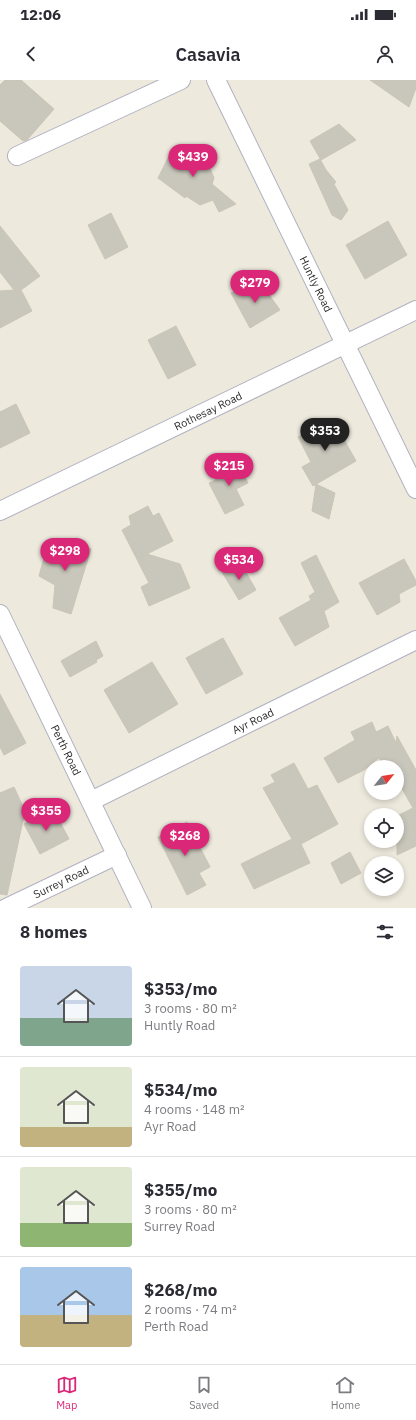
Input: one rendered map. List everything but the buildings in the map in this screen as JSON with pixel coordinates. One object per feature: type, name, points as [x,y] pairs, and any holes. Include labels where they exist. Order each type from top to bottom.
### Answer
[{"type":"street","points":[[17,156],[182,80]]},
{"type":"street","name":"Huntly Road","points":[[216,80],[416,489]]},
{"type":"street","name":"Rothesay Road","points":[[0,512],[416,310]]},
{"type":"street","name":"Perth Road","points":[[0,614],[5,638],[91,801],[142,908]]},
{"type":"street","name":"Ayr Road","points":[[91,801],[416,640]]},
{"type":"street","name":"Surrey Road","points":[[6,908],[116,855]]}]
